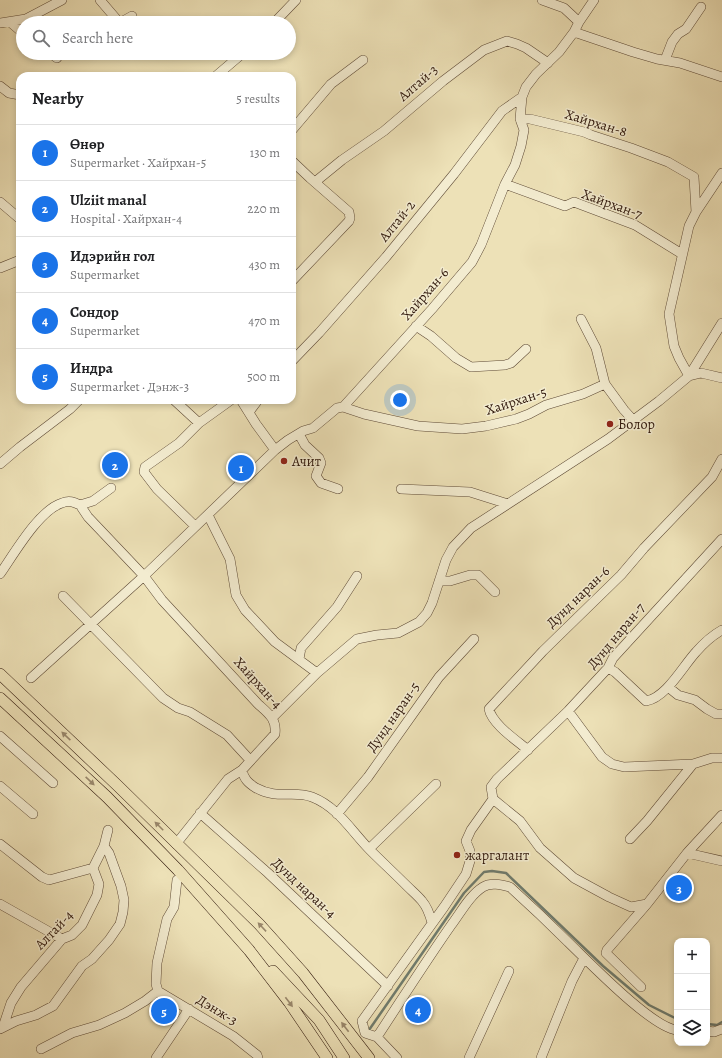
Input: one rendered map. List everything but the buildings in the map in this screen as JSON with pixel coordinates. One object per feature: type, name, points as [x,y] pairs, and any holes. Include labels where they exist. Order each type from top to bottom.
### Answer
[{"type":"main road","points":[[0,674],[118,786],[259,924],[303,973],[369,1058]]},
{"type":"main road","points":[[0,698],[107,797],[249,950],[289,1002],[326,1058]]},
{"type":"main road","points":[[178,875],[319,1020],[344,1058]]},
{"type":"street","points":[[32,16],[62,0]]},
{"type":"street","points":[[100,0],[114,16]]},
{"type":"street","points":[[281,16],[296,0]]},
{"type":"street","points":[[542,0],[564,8],[579,22]]},
{"type":"street","points":[[505,184],[515,165],[521,146],[524,130],[520,119],[522,97],[526,87],[536,74],[559,52],[574,32],[594,0]]},
{"type":"street","points":[[665,60],[672,42],[678,34],[686,29],[701,7]]},
{"type":"street","points":[[0,23],[16,21]]},
{"type":"street","points":[[10,22],[16,27]]},
{"type":"street","points":[[574,32],[633,52],[680,63],[722,78]]},
{"type":"street","name":"Алтай-3","points":[[315,182],[342,160],[384,131],[453,72],[484,50],[507,41],[526,48],[548,63]]},
{"type":"street","points":[[221,72],[235,60]]},
{"type":"street","points":[[296,125],[331,84],[363,60]]},
{"type":"street","points":[[0,86],[9,93],[16,94]]},
{"type":"street","name":"Алтай-2","points":[[296,357],[319,334],[386,257],[454,174],[502,111],[522,97]]},
{"type":"street","name":"Хайрхан-8","points":[[520,119],[530,119],[584,132],[668,162],[694,178],[696,212]]},
{"type":"street","points":[[296,165],[349,212],[350,218],[349,221],[296,277]]},
{"type":"street","points":[[689,376],[674,346],[669,314],[678,280],[682,254],[689,226],[696,212],[722,173]]},
{"type":"street","name":"Хайрхан-7","points":[[505,184],[565,206],[574,202],[635,225],[682,254]]},
{"type":"street","name":"Хайрхан-6","points":[[343,407],[472,262],[481,246],[505,184]]},
{"type":"street","points":[[0,202],[16,216]]},
{"type":"street","points":[[0,268],[16,262]]},
{"type":"street","points":[[581,319],[596,348],[605,384],[634,421]]},
{"type":"street","points":[[272,718],[317,673],[357,639],[398,633],[419,622],[427,613],[446,560],[453,547],[471,528],[634,421],[689,376],[722,323]]},
{"type":"street","points":[[416,326],[431,336],[456,358],[471,367],[505,365],[511,363],[526,349]]},
{"type":"street","points":[[689,376],[701,373],[722,378]]},
{"type":"street","name":"Хайрхан-5","points":[[343,407],[364,414],[418,426],[462,429],[510,421],[529,414],[546,405],[583,394],[605,384]]},
{"type":"street","points":[[0,464],[74,404]]},
{"type":"street","points":[[178,404],[199,423]]},
{"type":"street","points":[[195,526],[157,488],[144,472],[145,467],[179,443],[199,423],[225,404]]},
{"type":"street","points":[[243,404],[275,450]]},
{"type":"street","points":[[248,412],[255,404]]},
{"type":"street","points":[[31,678],[90,624],[111,607],[275,450],[299,434],[313,428],[337,408],[343,407]]},
{"type":"street","points":[[299,434],[305,445],[319,458],[321,463],[316,476],[321,483],[338,489]]},
{"type":"street","name":"Дунд наран-6","points":[[528,750],[506,732],[490,715],[489,709],[542,651],[621,575],[644,548],[712,477],[722,459]]},
{"type":"street","points":[[0,574],[40,519],[50,509],[63,502],[72,502],[80,505],[93,501],[111,488]]},
{"type":"street","points":[[401,489],[435,489],[470,492],[508,504]]},
{"type":"street","name":"Хайрхан-4","points":[[80,505],[88,517],[144,576],[162,600],[272,718],[276,728],[275,734],[250,760]]},
{"type":"street","points":[[208,515],[230,559],[236,595],[245,610],[275,642],[317,673]]},
{"type":"street","name":"Дунд наран-7","points":[[528,750],[568,711],[608,668],[613,658],[722,539]]},
{"type":"street","points":[[439,582],[450,581],[470,575],[478,575],[495,592]]},
{"type":"street","points":[[299,659],[301,648],[337,608],[357,576]]},
{"type":"street","points":[[63,596],[163,698],[178,708],[190,712],[227,735],[250,760],[242,770],[228,779],[176,844]]},
{"type":"street","points":[[608,668],[646,701],[653,700],[674,681],[696,651],[722,630]]},
{"type":"street","name":"Дунд наран-5","points":[[337,814],[368,777],[439,676],[474,639]]},
{"type":"street","points":[[668,687],[678,695],[695,700],[716,714],[722,714]]},
{"type":"street","points":[[568,711],[602,757],[612,764],[624,767],[693,764],[712,758],[722,758]]},
{"type":"street","points":[[0,736],[53,783]]},
{"type":"street","points":[[528,750],[497,779],[491,787],[493,799],[520,822],[540,848],[574,878],[631,907],[647,904]]},
{"type":"street","points":[[630,839],[647,821],[693,764]]},
{"type":"street","points":[[242,770],[244,778],[247,782],[265,793],[312,797],[347,822],[369,848],[421,900],[429,910],[432,923]]},
{"type":"street","points":[[369,848],[436,784]]},
{"type":"street","points":[[0,786],[33,814]]},
{"type":"street","points":[[397,1058],[377,1037],[365,1033],[362,1021],[466,874],[470,862],[470,851],[466,841],[471,830],[493,799]]},
{"type":"street","name":"Дунд наран-4","points":[[200,813],[268,873],[388,986]]},
{"type":"street","points":[[641,987],[606,953],[607,950],[647,904],[687,853],[722,815]]},
{"type":"street","points":[[0,844],[42,877],[49,880],[92,868],[104,846],[108,830]]},
{"type":"street","points":[[1,1028],[36,1015],[53,1006],[82,966],[92,959],[109,940],[120,924],[124,900],[109,853],[104,846]]},
{"type":"street","points":[[687,853],[722,861]]},
{"type":"street","name":"Алтай-4","points":[[1,1028],[11,1003],[20,987],[62,939],[72,935],[82,926],[97,895],[99,884],[92,868]]},
{"type":"street","points":[[41,1049],[72,1033],[99,1025],[125,1013],[145,1002],[158,991],[156,984],[157,963],[168,918],[174,907],[178,875]]},
{"type":"street","points":[[377,1037],[454,921],[474,894],[485,886],[502,885],[510,887],[608,981],[652,1019],[674,1029]]},
{"type":"street","points":[[0,904],[62,939]]},
{"type":"street","points":[[541,1058],[572,981],[584,958]]},
{"type":"street","points":[[469,1058],[509,971]]},
{"type":"street","name":"Дэнж-3","points":[[158,991],[233,1036],[257,1055],[258,1058]]},
{"type":"street","points":[[156,1058],[189,1009]]},
{"type":"street","points":[[710,1031],[714,1032],[722,1029]]},
{"type":"waterway","points":[[369,1030],[464,893],[484,872],[492,871],[506,873],[603,966],[649,1005],[674,1018]]},
{"type":"waterway","points":[[710,1024],[717,1025],[722,1022]]},
{"type":"place","name":"Болор","points":[[610,424]]},
{"type":"place","name":"Ачит","points":[[284,461]]},
{"type":"place","name":"Ulziit manal","points":[[115,465]]},
{"type":"place","name":"Өнөр","points":[[241,468]]},
{"type":"place","name":"жаргалант","points":[[457,855]]},
{"type":"place","name":"Идэрийн гол","points":[[679,888]]},
{"type":"place","name":"Сондор","points":[[418,1010]]},
{"type":"place","name":"Индра","points":[[164,1011]]}]
